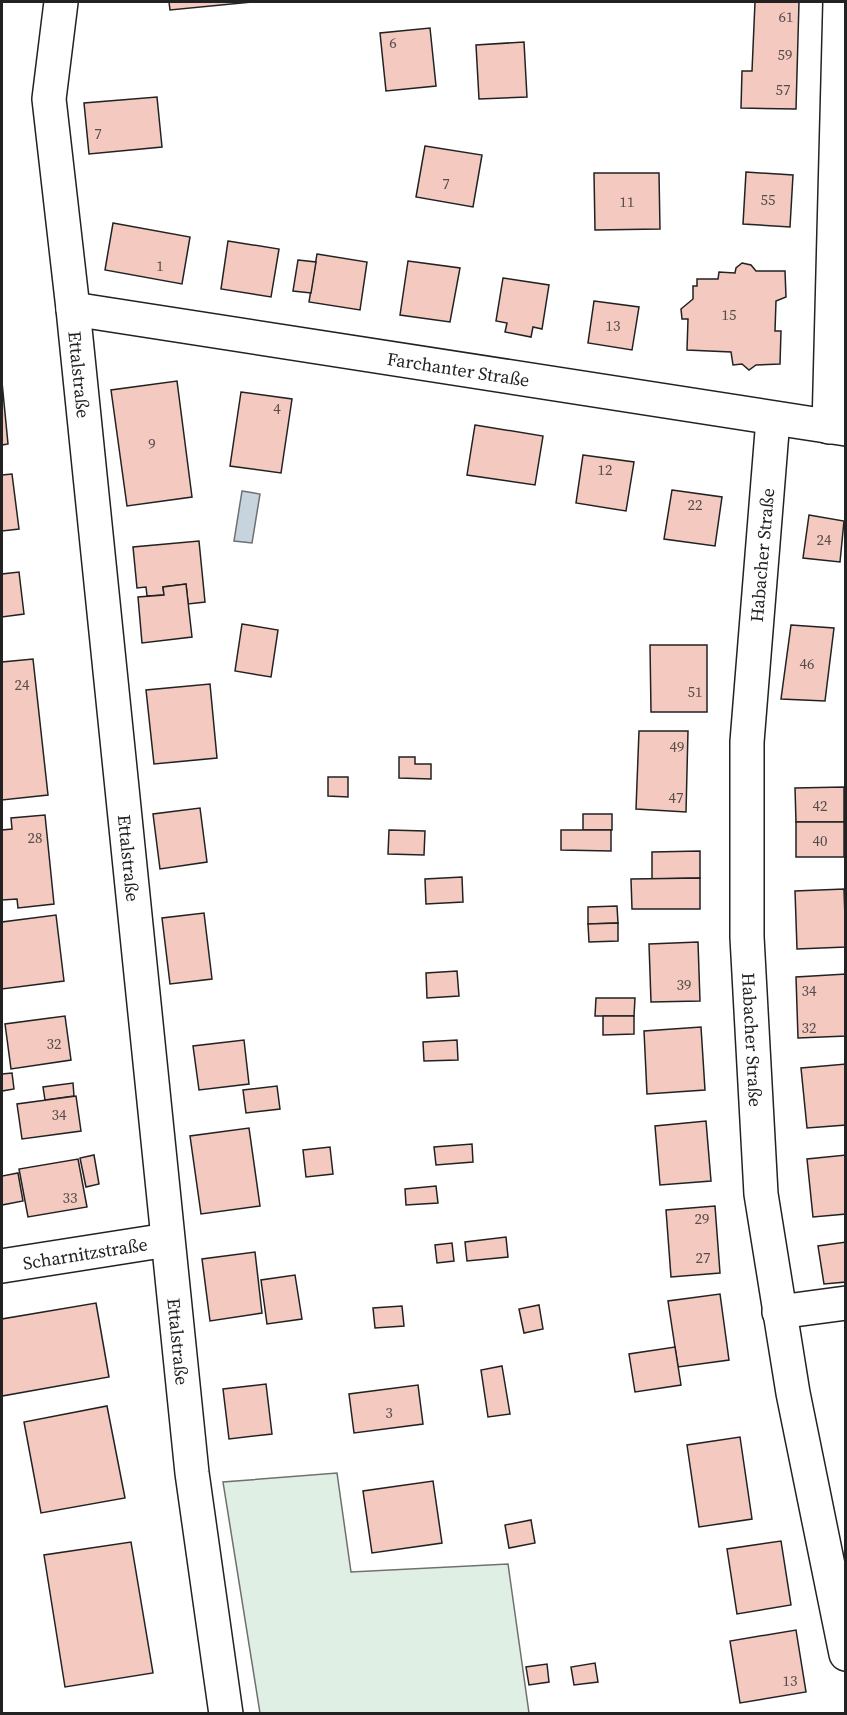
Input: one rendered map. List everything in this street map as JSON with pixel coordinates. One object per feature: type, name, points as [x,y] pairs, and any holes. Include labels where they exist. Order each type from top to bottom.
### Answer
[{"type":"street","name":"Ettalstraße","points":[[61,2],[49,99],[73,309],[192,1473],[226,1713]]},
{"type":"street","points":[[837,428],[840,2]]},
{"type":"street","name":"Farchanter Straße","points":[[73,309],[837,428]]},
{"type":"street","name":"Habacher Straße","points":[[773,419],[747,742],[747,937],[761,1194],[793,1392],[846,1654]]},
{"type":"street","name":"Scharnitzstraße","points":[[2,1266],[167,1240]]},
{"type":"street","points":[[779,1312],[846,1303]]},
{"type":"green space","points":[[337,1473],[351,1572],[508,1564],[529,1713],[260,1713],[223,1482]]},
{"type":"shaded area","points":[[242,491],[260,494],[252,543],[234,541]]},
{"type":"building","points":[[169,2],[252,2],[170,10]]},
{"type":"building","points":[[755,2],[799,2],[796,109],[741,108],[742,71],[752,71]]},
{"type":"building","points":[[430,28],[436,86],[386,91],[380,33]]},
{"type":"building","points":[[524,42],[527,97],[479,99],[476,45]]},
{"type":"building","points":[[157,97],[162,147],[89,154],[84,103]]},
{"type":"building","points":[[425,146],[482,155],[473,207],[416,197]]},
{"type":"building","points":[[746,172],[793,175],[790,227],[743,224]]},
{"type":"building","points":[[594,173],[659,173],[660,229],[595,230]]},
{"type":"building","points":[[113,223],[190,237],[182,284],[105,270]]},
{"type":"building","points":[[228,241],[279,249],[271,297],[221,289]]},
{"type":"building","points":[[317,254],[367,262],[360,310],[309,302]]},
{"type":"building","points":[[298,260],[316,262],[311,293],[293,291]]},
{"type":"building","points":[[408,261],[460,268],[450,322],[400,315]]},
{"type":"building","points":[[742,263],[751,265],[756,271],[785,271],[786,297],[776,301],[775,331],[781,331],[780,364],[756,365],[749,370],[742,364],[733,365],[731,352],[687,350],[688,319],[682,319],[681,309],[693,299],[693,286],[697,286],[697,279],[718,279],[719,272],[735,273],[736,268]]},
{"type":"building","points":[[503,278],[549,285],[542,329],[533,327],[531,337],[505,332],[507,323],[496,321]]},
{"type":"building","points":[[594,301],[639,307],[632,350],[588,343]]},
{"type":"building","points":[[177,381],[192,497],[127,506],[111,390]]},
{"type":"building","points":[[2,382],[8,444],[2,445]]},
{"type":"building","points":[[241,392],[292,399],[281,473],[230,466]]},
{"type":"building","points":[[475,425],[543,436],[535,485],[467,475]]},
{"type":"building","points":[[583,455],[634,462],[626,511],[576,503]]},
{"type":"building","points":[[12,474],[19,529],[2,531],[2,475]]},
{"type":"building","points":[[672,490],[722,497],[715,546],[664,539]]},
{"type":"building","points":[[809,515],[844,521],[840,562],[803,558]]},
{"type":"building","points":[[199,541],[205,602],[188,604],[186,584],[163,587],[164,595],[147,596],[146,587],[137,588],[133,547]]},
{"type":"building","points":[[19,572],[24,614],[2,617],[2,574]]},
{"type":"building","points":[[186,584],[192,637],[142,643],[138,597],[164,595],[163,587]]},
{"type":"building","points":[[242,624],[278,630],[271,677],[235,671]]},
{"type":"building","points":[[791,625],[834,628],[825,701],[781,699]]},
{"type":"building","points":[[650,645],[707,645],[707,712],[651,712]]},
{"type":"building","points":[[33,659],[48,795],[2,800],[2,662]]},
{"type":"building","points":[[210,684],[217,758],[154,764],[146,690]]},
{"type":"building","points":[[639,731],[688,731],[686,812],[636,809]]},
{"type":"building","points":[[399,757],[415,757],[415,764],[431,764],[431,779],[399,778]]},
{"type":"building","points":[[328,777],[348,777],[348,797],[328,796]]},
{"type":"building","points":[[844,787],[844,822],[796,822],[795,788]]},
{"type":"building","points":[[200,808],[207,862],[160,869],[153,814]]},
{"type":"building","points":[[583,814],[612,814],[612,830],[583,830]]},
{"type":"building","points":[[45,815],[54,904],[18,908],[17,899],[2,900],[2,830],[12,829],[11,818]]},
{"type":"building","points":[[796,822],[844,822],[844,857],[796,857]]},
{"type":"building","points":[[389,830],[425,831],[424,855],[388,854]]},
{"type":"building","points":[[561,830],[611,830],[611,851],[561,850]]},
{"type":"building","points":[[700,851],[700,878],[652,879],[652,852]]},
{"type":"building","points":[[462,877],[463,902],[426,904],[425,879]]},
{"type":"building","points":[[700,878],[700,909],[632,909],[631,879]]},
{"type":"building","points":[[844,889],[846,947],[797,949],[795,891]]},
{"type":"building","points":[[617,906],[618,923],[588,924],[588,907]]},
{"type":"building","points":[[204,913],[212,979],[170,984],[162,918]]},
{"type":"building","points":[[56,915],[64,981],[2,989],[2,922]]},
{"type":"building","points":[[618,923],[618,941],[589,942],[588,924]]},
{"type":"building","points":[[698,942],[700,1001],[651,1002],[649,944]]},
{"type":"building","points":[[457,971],[459,996],[427,998],[426,973]]},
{"type":"building","points":[[846,974],[846,1036],[798,1038],[796,977]]},
{"type":"building","points":[[596,998],[635,998],[634,1016],[595,1016]]},
{"type":"building","points":[[65,1016],[71,1060],[11,1069],[5,1024]]},
{"type":"building","points":[[603,1016],[634,1016],[634,1034],[603,1035]]},
{"type":"building","points":[[701,1027],[705,1090],[647,1094],[644,1031]]},
{"type":"building","points":[[244,1040],[249,1084],[199,1090],[193,1046]]},
{"type":"building","points":[[457,1040],[458,1060],[424,1061],[423,1042]]},
{"type":"building","points":[[846,1064],[846,1125],[807,1128],[801,1068]]},
{"type":"building","points":[[12,1073],[14,1089],[2,1091],[2,1074]]},
{"type":"building","points":[[73,1083],[74,1096],[45,1100],[43,1087]]},
{"type":"building","points":[[277,1086],[280,1109],[246,1113],[243,1090]]},
{"type":"building","points":[[76,1096],[81,1131],[22,1139],[17,1104]]},
{"type":"building","points":[[706,1121],[711,1181],[660,1185],[655,1126]]},
{"type":"building","points":[[249,1128],[260,1206],[201,1214],[190,1136]]},
{"type":"building","points":[[472,1144],[473,1162],[436,1165],[434,1147]]},
{"type":"building","points":[[330,1147],[333,1174],[306,1177],[303,1150]]},
{"type":"building","points":[[94,1155],[99,1184],[86,1187],[80,1158]]},
{"type":"building","points":[[846,1155],[846,1214],[813,1217],[807,1159]]},
{"type":"building","points":[[78,1159],[87,1207],[28,1217],[19,1169]]},
{"type":"building","points":[[18,1173],[23,1201],[2,1205],[2,1176]]},
{"type":"building","points":[[436,1186],[438,1203],[406,1205],[405,1189]]},
{"type":"building","points":[[715,1206],[720,1273],[671,1277],[666,1210]]},
{"type":"building","points":[[506,1237],[508,1257],[467,1261],[465,1242]]},
{"type":"building","points":[[846,1242],[846,1282],[824,1284],[818,1246]]},
{"type":"building","points":[[452,1243],[454,1261],[437,1263],[435,1245]]},
{"type":"building","points":[[255,1252],[262,1313],[210,1321],[202,1259]]},
{"type":"building","points":[[295,1275],[302,1319],[267,1324],[261,1280]]},
{"type":"building","points":[[720,1294],[729,1360],[678,1367],[668,1301]]},
{"type":"building","points":[[96,1303],[109,1377],[2,1396],[2,1319]]},
{"type":"building","points":[[539,1305],[543,1329],[524,1333],[519,1309]]},
{"type":"building","points":[[402,1306],[404,1326],[375,1328],[373,1308]]},
{"type":"building","points":[[675,1347],[681,1385],[635,1392],[629,1354]]},
{"type":"building","points":[[502,1366],[510,1414],[488,1417],[481,1370]]},
{"type":"building","points":[[266,1384],[272,1434],[229,1439],[223,1389]]},
{"type":"building","points":[[418,1385],[423,1424],[354,1433],[349,1394]]},
{"type":"building","points":[[107,1406],[125,1498],[41,1513],[24,1422]]},
{"type":"building","points":[[740,1437],[752,1519],[699,1527],[687,1445]]},
{"type":"building","points":[[433,1481],[442,1543],[372,1553],[363,1491]]},
{"type":"building","points":[[531,1520],[535,1543],[509,1548],[505,1525]]},
{"type":"building","points":[[781,1541],[791,1605],[737,1614],[727,1549]]},
{"type":"building","points":[[131,1542],[153,1673],[65,1687],[44,1555]]},
{"type":"building","points":[[796,1630],[806,1692],[740,1703],[730,1641]]},
{"type":"building","points":[[595,1663],[598,1682],[574,1685],[571,1667]]},
{"type":"building","points":[[547,1664],[549,1682],[529,1685],[526,1667]]}]
